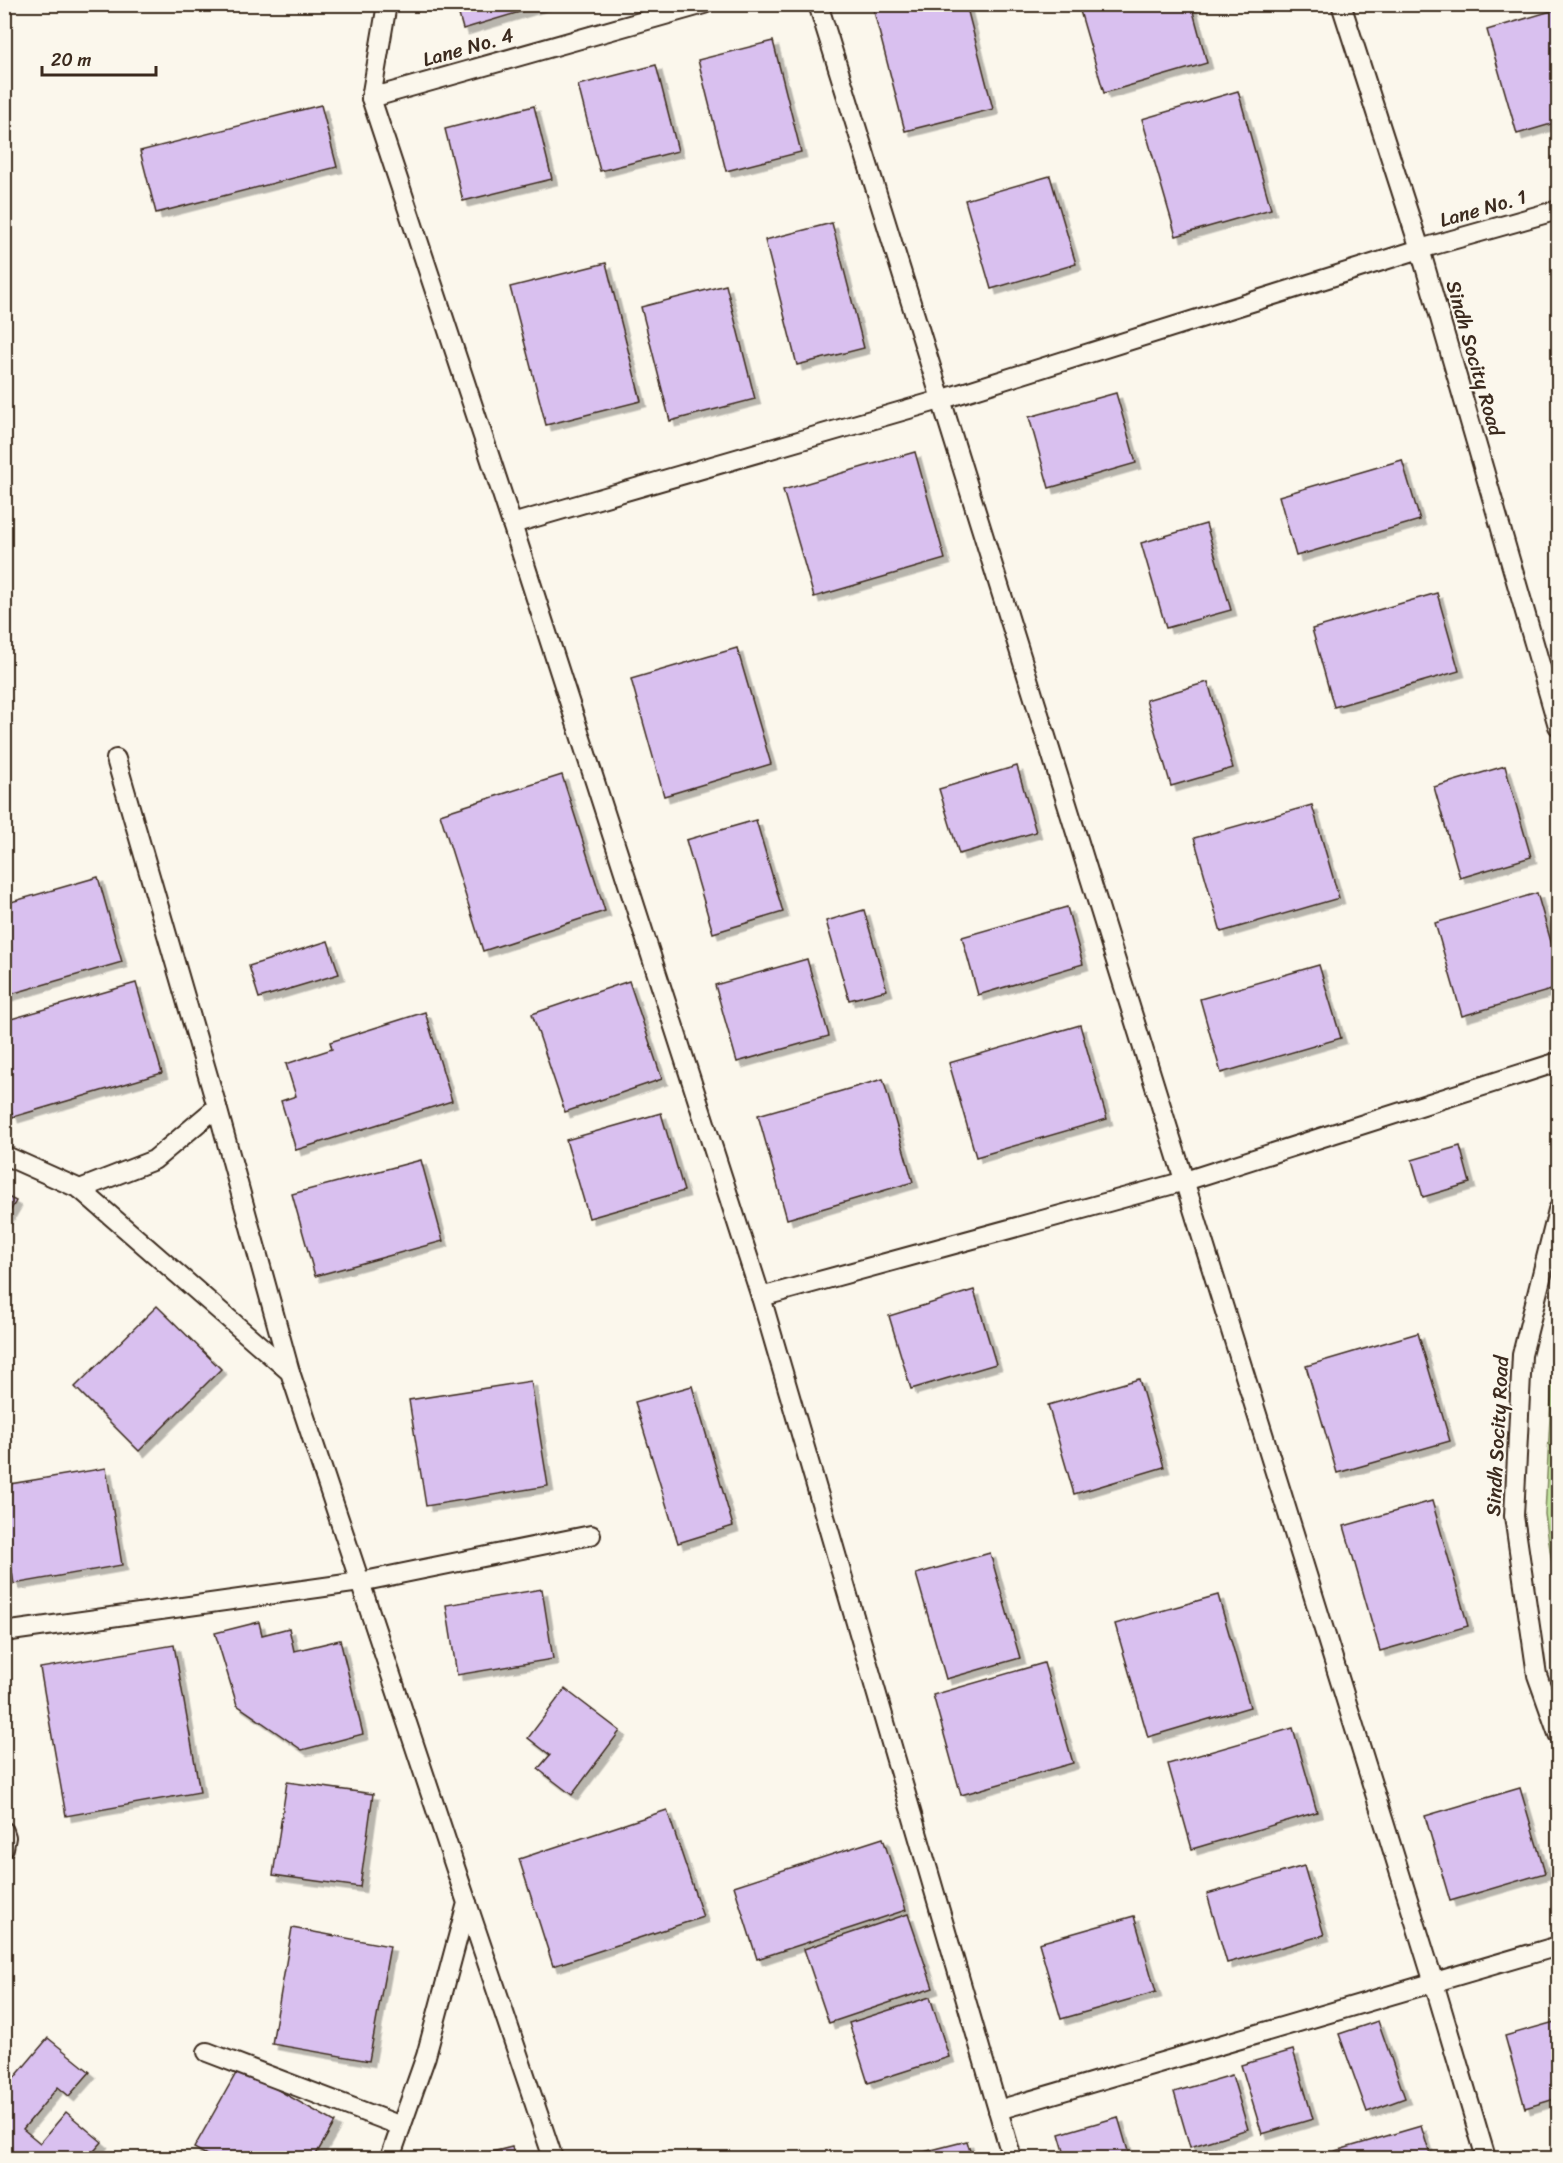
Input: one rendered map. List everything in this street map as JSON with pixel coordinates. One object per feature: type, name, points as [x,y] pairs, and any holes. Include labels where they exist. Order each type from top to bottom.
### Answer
[{"type":"lane","points":[[387,4],[370,98],[512,525],[761,1297],[1012,2158]]},
{"type":"lane","name":"Lane No. 4","points":[[370,98],[704,4]]},
{"type":"lane","points":[[818,4],[1434,1983],[1486,2158]]},
{"type":"lane","name":"Sindh Socity Road","points":[[1341,4],[1420,249],[1558,726]]},
{"type":"lane","name":"Lane No. 1","points":[[512,525],[940,400],[1420,249],[1558,210]]},
{"type":"lane","points":[[116,759],[217,1107],[290,1372],[553,2158]]},
{"type":"lane","points":[[761,1297],[1185,1181],[1558,1062]]},
{"type":"lane","points":[[80,1189],[154,1160],[217,1107]]},
{"type":"lane","points":[[4,1155],[80,1189],[290,1372]]},
{"type":"lane","name":"Sindh Socity Road","points":[[1558,1210],[1522,1355],[1514,1516],[1537,1675],[1558,1734]]},
{"type":"lane","points":[[4,1632],[360,1582],[591,1535]]},
{"type":"lane","points":[[4,1831],[6,1837],[4,1848]]},
{"type":"lane","points":[[390,2158],[426,2056],[467,1903]]},
{"type":"lane","points":[[998,2110],[1558,1946]]},
{"type":"lane","points":[[207,2052],[401,2126]]},
{"type":"green space","points":[[1558,1337],[1558,1606],[1545,1514],[1553,1360]]},
{"type":"building","points":[[456,4],[546,4],[463,29]]},
{"type":"building","points":[[872,4],[966,4],[993,109],[905,131]]},
{"type":"building","points":[[1078,4],[1191,4],[1207,63],[1104,93]]},
{"type":"building","points":[[1558,9],[1558,122],[1517,134],[1487,30]]},
{"type":"building","points":[[773,41],[801,152],[726,171],[698,60]]},
{"type":"building","points":[[656,65],[678,151],[600,171],[578,85]]},
{"type":"building","points":[[1238,91],[1271,209],[1176,236],[1142,119]]},
{"type":"building","points":[[321,105],[337,167],[156,213],[140,151]]},
{"type":"building","points":[[534,106],[552,179],[463,201],[445,129]]},
{"type":"building","points":[[1050,176],[1076,264],[991,289],[965,200]]},
{"type":"building","points":[[832,223],[864,348],[797,365],[765,240]]},
{"type":"building","points":[[606,263],[641,401],[546,425],[510,287]]},
{"type":"building","points":[[726,285],[755,399],[670,421],[641,307]]},
{"type":"building","points":[[1116,393],[1136,463],[1049,488],[1029,417]]},
{"type":"building","points":[[915,452],[945,559],[814,597],[783,490]]},
{"type":"building","points":[[1402,460],[1420,520],[1296,556],[1279,496]]},
{"type":"building","points":[[1206,524],[1231,610],[1166,628],[1141,543]]},
{"type":"building","points":[[1437,593],[1459,671],[1334,707],[1312,629]]},
{"type":"building","points":[[737,648],[771,764],[664,796],[631,679]]},
{"type":"building","points":[[1208,682],[1233,768],[1171,786],[1146,700]]},
{"type":"building","points":[[1017,766],[1036,832],[959,854],[939,789]]},
{"type":"building","points":[[1505,766],[1531,857],[1460,878],[1434,787]]},
{"type":"building","points":[[562,775],[605,911],[483,951],[440,814]]},
{"type":"building","points":[[1312,805],[1339,898],[1221,932],[1194,838]]},
{"type":"building","points":[[756,820],[783,912],[713,933],[686,840]]},
{"type":"building","points":[[98,877],[122,962],[4,996],[4,904]]},
{"type":"building","points":[[1537,893],[1558,966],[1558,988],[1462,1016],[1435,923]]},
{"type":"building","points":[[1067,907],[1083,964],[978,995],[962,937]]},
{"type":"building","points":[[864,910],[887,990],[849,1000],[826,921]]},
{"type":"building","points":[[328,941],[339,974],[259,998],[249,966]]},
{"type":"building","points":[[807,959],[829,1036],[737,1062],[715,985]]},
{"type":"building","points":[[1319,965],[1341,1038],[1221,1073],[1200,999]]},
{"type":"building","points":[[629,981],[662,1079],[565,1112],[532,1014]]},
{"type":"building","points":[[136,983],[162,1073],[13,1117],[4,1086],[4,1021]]},
{"type":"building","points":[[425,1012],[452,1101],[296,1150],[281,1101],[296,1096],[286,1064],[332,1049],[330,1042]]},
{"type":"building","points":[[1080,1025],[1107,1119],[976,1157],[949,1063]]},
{"type":"building","points":[[883,1079],[913,1182],[787,1219],[758,1115]]},
{"type":"building","points":[[661,1113],[684,1191],[589,1218],[566,1140]]},
{"type":"building","points":[[1460,1146],[1470,1183],[1423,1197],[1412,1160]]},
{"type":"building","points":[[421,1160],[443,1241],[315,1276],[292,1194]]},
{"type":"building","points":[[4,1195],[16,1201],[4,1222]]},
{"type":"building","points":[[974,1290],[996,1364],[911,1389],[889,1316]]},
{"type":"building","points":[[157,1306],[221,1369],[139,1451],[75,1387]]},
{"type":"building","points":[[1418,1333],[1450,1441],[1337,1473],[1306,1366]]},
{"type":"building","points":[[1139,1379],[1164,1467],[1074,1494],[1048,1405]]},
{"type":"building","points":[[531,1381],[548,1486],[426,1506],[409,1400]]},
{"type":"building","points":[[692,1386],[733,1526],[678,1543],[635,1402]]},
{"type":"building","points":[[106,1468],[122,1565],[14,1584],[4,1523],[4,1485]]},
{"type":"building","points":[[1432,1501],[1468,1626],[1380,1651],[1344,1526]]},
{"type":"building","points":[[990,1553],[1020,1658],[946,1679],[916,1574]]},
{"type":"building","points":[[542,1589],[553,1659],[457,1675],[446,1605]]},
{"type":"building","points":[[1218,1595],[1250,1707],[1148,1737],[1115,1624]]},
{"type":"building","points":[[259,1622],[262,1635],[289,1628],[294,1651],[340,1640],[363,1734],[302,1750],[237,1705],[215,1633]]},
{"type":"building","points":[[174,1645],[200,1792],[66,1816],[40,1668]]},
{"type":"building","points":[[1044,1663],[1073,1763],[961,1795],[933,1695]]},
{"type":"building","points":[[565,1689],[620,1731],[572,1795],[538,1769],[550,1755],[528,1738]]},
{"type":"building","points":[[1293,1728],[1317,1812],[1192,1849],[1168,1764]]},
{"type":"building","points":[[287,1782],[373,1794],[360,1887],[273,1875]]},
{"type":"building","points":[[1520,1788],[1545,1873],[1450,1901],[1425,1816]]},
{"type":"building","points":[[667,1810],[703,1917],[553,1966],[519,1859]]},
{"type":"building","points":[[883,1838],[906,1910],[757,1959],[734,1886]]},
{"type":"building","points":[[1304,1866],[1324,1935],[1227,1963],[1207,1894]]},
{"type":"building","points":[[908,1914],[933,1988],[829,2023],[804,1949]]},
{"type":"building","points":[[1134,1916],[1156,1992],[1061,2019],[1039,1943]]},
{"type":"building","points":[[292,1928],[390,1946],[369,2061],[272,2044]]},
{"type":"building","points":[[930,1997],[949,2057],[868,2083],[849,2023]]},
{"type":"building","points":[[1378,2021],[1405,2098],[1367,2112],[1339,2034]]},
{"type":"building","points":[[1558,2021],[1558,2098],[1525,2108],[1505,2036]]},
{"type":"building","points":[[48,2038],[90,2072],[69,2096],[58,2087],[23,2129],[40,2143],[66,2112],[102,2142],[88,2158],[4,2158],[4,2090]]},
{"type":"building","points":[[1293,2050],[1313,2119],[1262,2134],[1241,2065]]},
{"type":"building","points":[[239,2068],[335,2122],[314,2158],[212,2158],[194,2148]]},
{"type":"building","points":[[1232,2075],[1248,2129],[1190,2147],[1174,2092]]},
{"type":"building","points":[[1118,2117],[1130,2158],[1066,2158],[1059,2134]]},
{"type":"building","points":[[1421,2126],[1431,2158],[1311,2158]]},
{"type":"building","points":[[967,2141],[972,2158],[900,2158]]},
{"type":"building","points":[[512,2147],[515,2158],[468,2158]]}]
